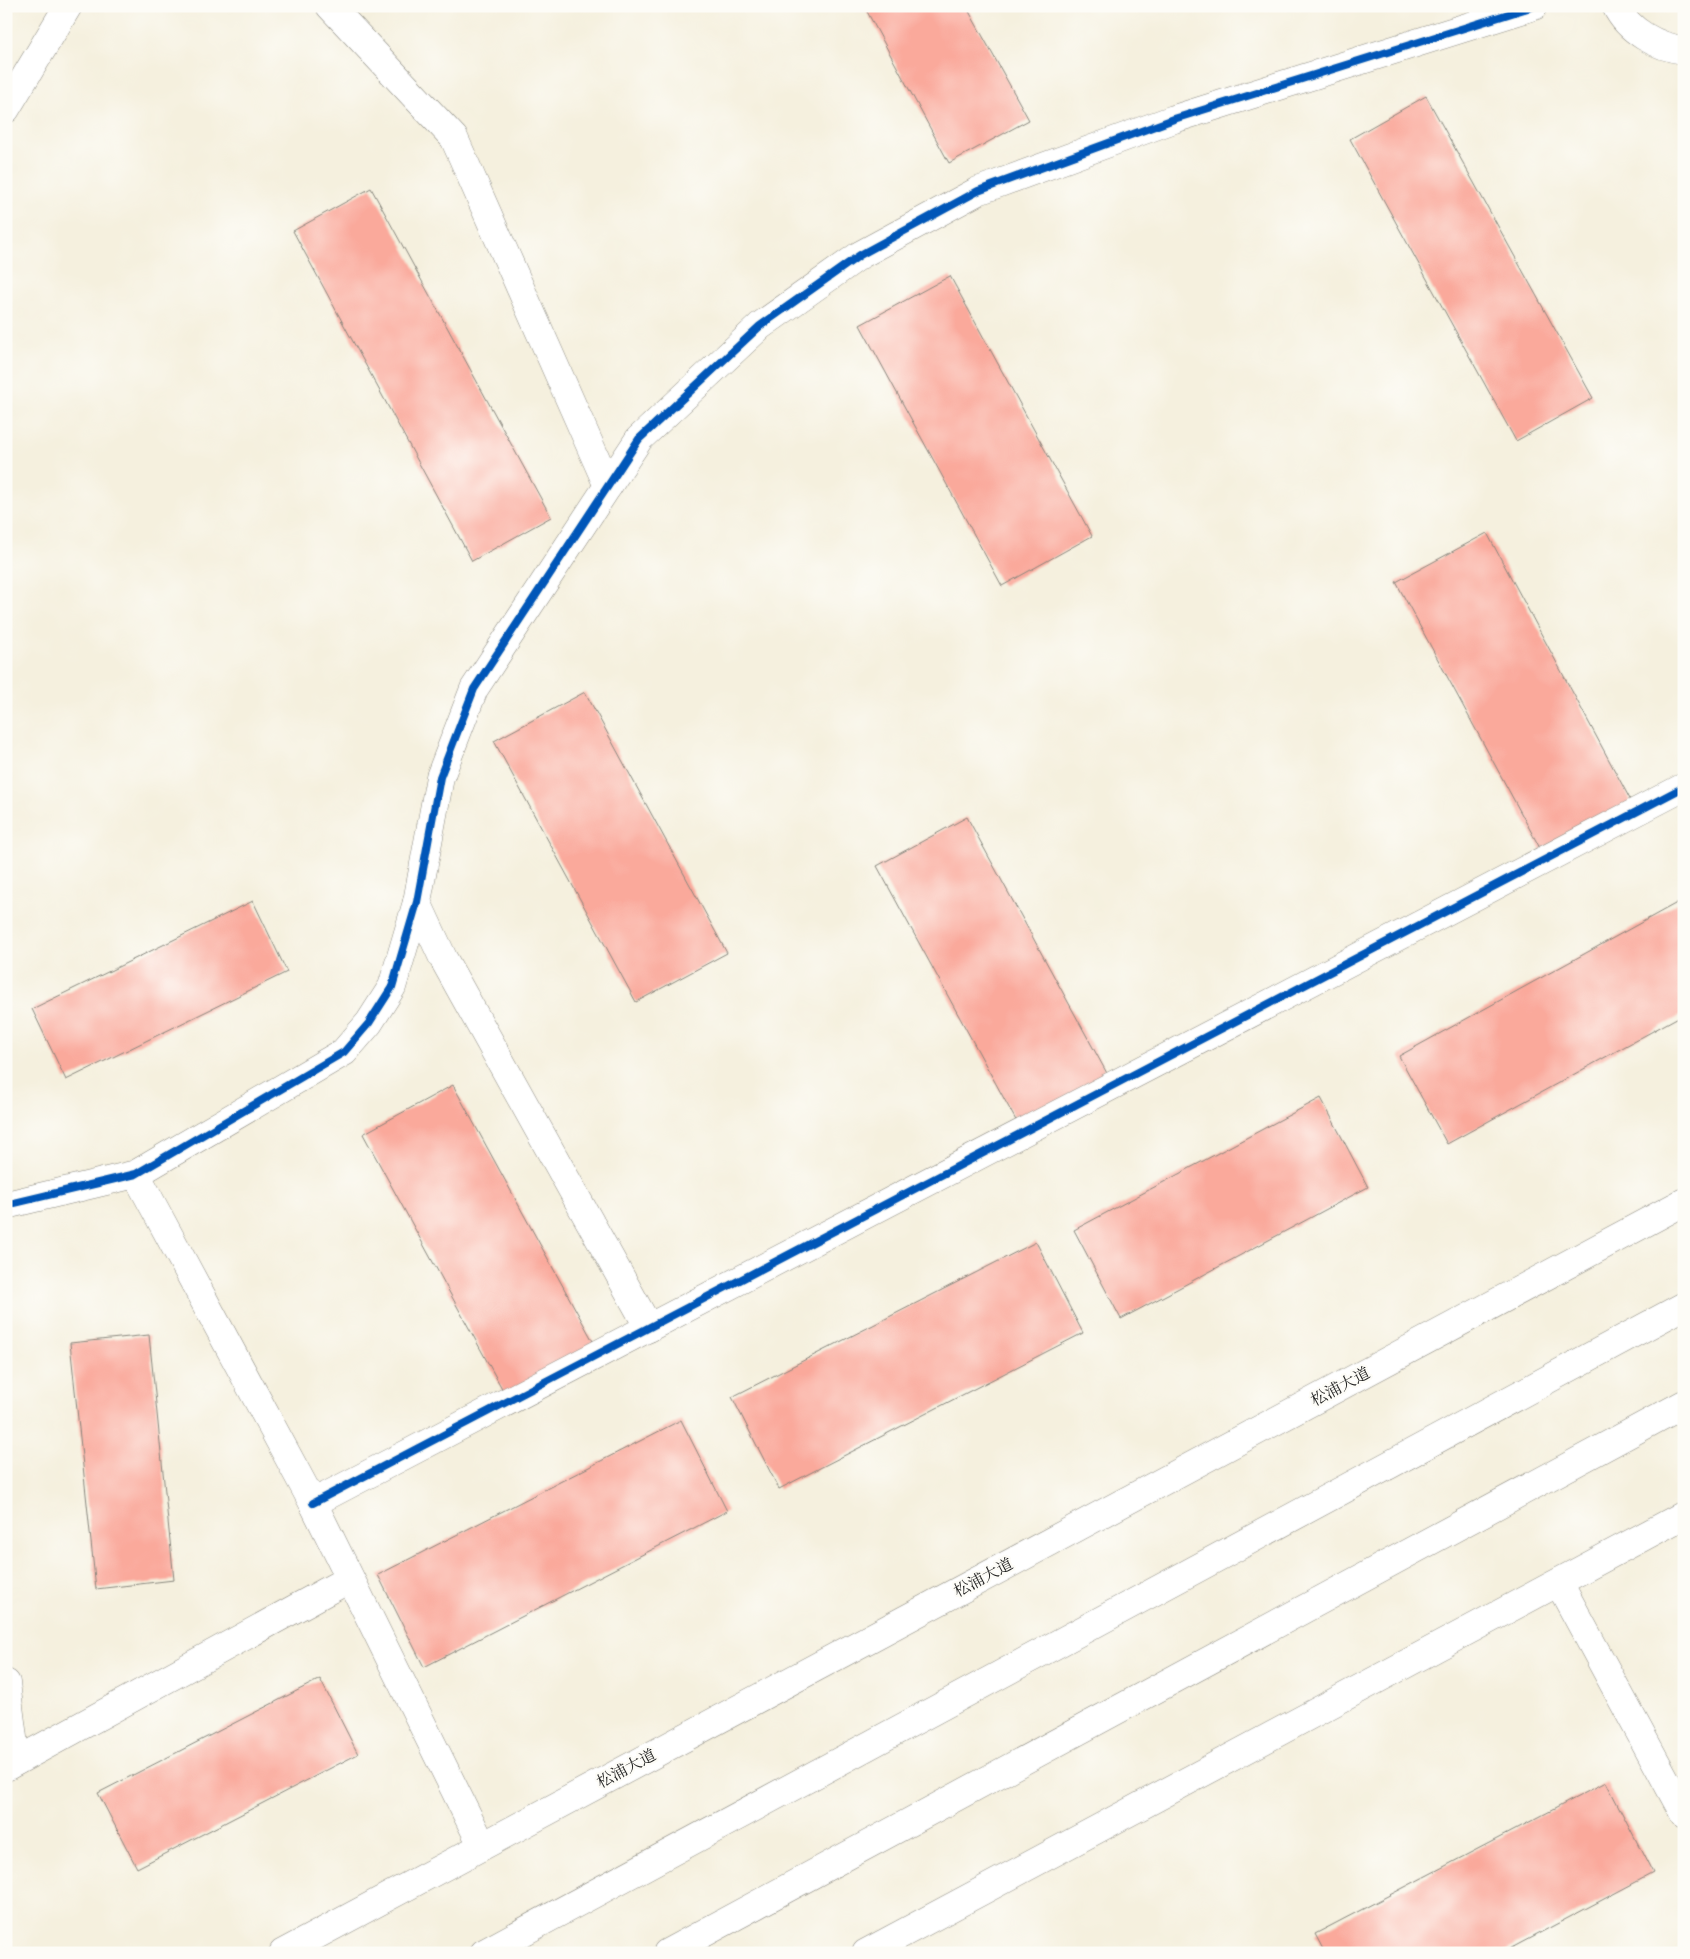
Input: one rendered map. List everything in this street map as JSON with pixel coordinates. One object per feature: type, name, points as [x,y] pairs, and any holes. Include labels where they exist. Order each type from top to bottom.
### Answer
[{"type":"main road","points":[[6,109],[68,6]]},
{"type":"main road","points":[[330,6],[454,138],[608,486]]},
{"type":"main road","points":[[6,1205],[136,1174],[344,1052],[369,1023],[392,987],[417,902],[440,778],[474,689],[639,439],[760,326],[860,255],[978,191],[1174,119],[1534,6]]},
{"type":"main road","points":[[1616,6],[1619,13],[1642,35],[1671,49],[1684,50]]},
{"type":"main road","points":[[313,1504],[1684,788]]},
{"type":"main road","points":[[417,902],[443,958],[649,1328]]},
{"type":"main road","points":[[136,1174],[313,1504],[482,1845]]},
{"type":"main road","name":"松浦大道","points":[[283,1953],[1684,1202]]},
{"type":"main road","points":[[484,1953],[1684,1306]]},
{"type":"main road","points":[[667,1953],[1684,1404]]},
{"type":"main road","points":[[866,1953],[1684,1515]]},
{"type":"main road","points":[[6,1683],[11,1764],[349,1579]]},
{"type":"main road","points":[[1558,1583],[1684,1814]]},
{"type":"building","points":[[864,6],[966,6],[1029,120],[949,163]]},
{"type":"building","points":[[1426,96],[1593,398],[1516,441],[1350,139]]},
{"type":"building","points":[[371,188],[551,517],[472,561],[293,231]]},
{"type":"building","points":[[950,276],[1092,536],[1002,586],[860,325]]},
{"type":"building","points":[[1487,533],[1631,801],[1541,850],[1396,582]]},
{"type":"building","points":[[585,692],[727,953],[636,1002],[494,741]]},
{"type":"building","points":[[967,817],[1109,1077],[1019,1126],[877,866]]},
{"type":"building","points":[[1684,899],[1684,1014],[1447,1144],[1399,1056]]},
{"type":"building","points":[[253,901],[287,972],[66,1080],[32,1009]]},
{"type":"building","points":[[453,1085],[595,1345],[505,1394],[363,1134]]},
{"type":"building","points":[[1321,1098],[1368,1187],[1121,1319],[1074,1230]]},
{"type":"building","points":[[1036,1242],[1083,1333],[779,1489],[732,1397]]},
{"type":"building","points":[[149,1335],[174,1580],[96,1589],[70,1343]]},
{"type":"building","points":[[681,1420],[727,1511],[424,1667],[378,1575]]},
{"type":"building","points":[[320,1679],[358,1754],[137,1868],[98,1793]]},
{"type":"building","points":[[1606,1782],[1653,1873],[1502,1953],[1325,1953],[1315,1934]]},
{"type":"cycle path","points":[[6,1205],[136,1174],[344,1052],[369,1023],[392,987],[417,902],[440,777],[474,689],[639,439],[760,326],[860,255],[978,191],[1174,119],[1534,6]]},
{"type":"cycle path","points":[[313,1503],[1684,787]]}]
